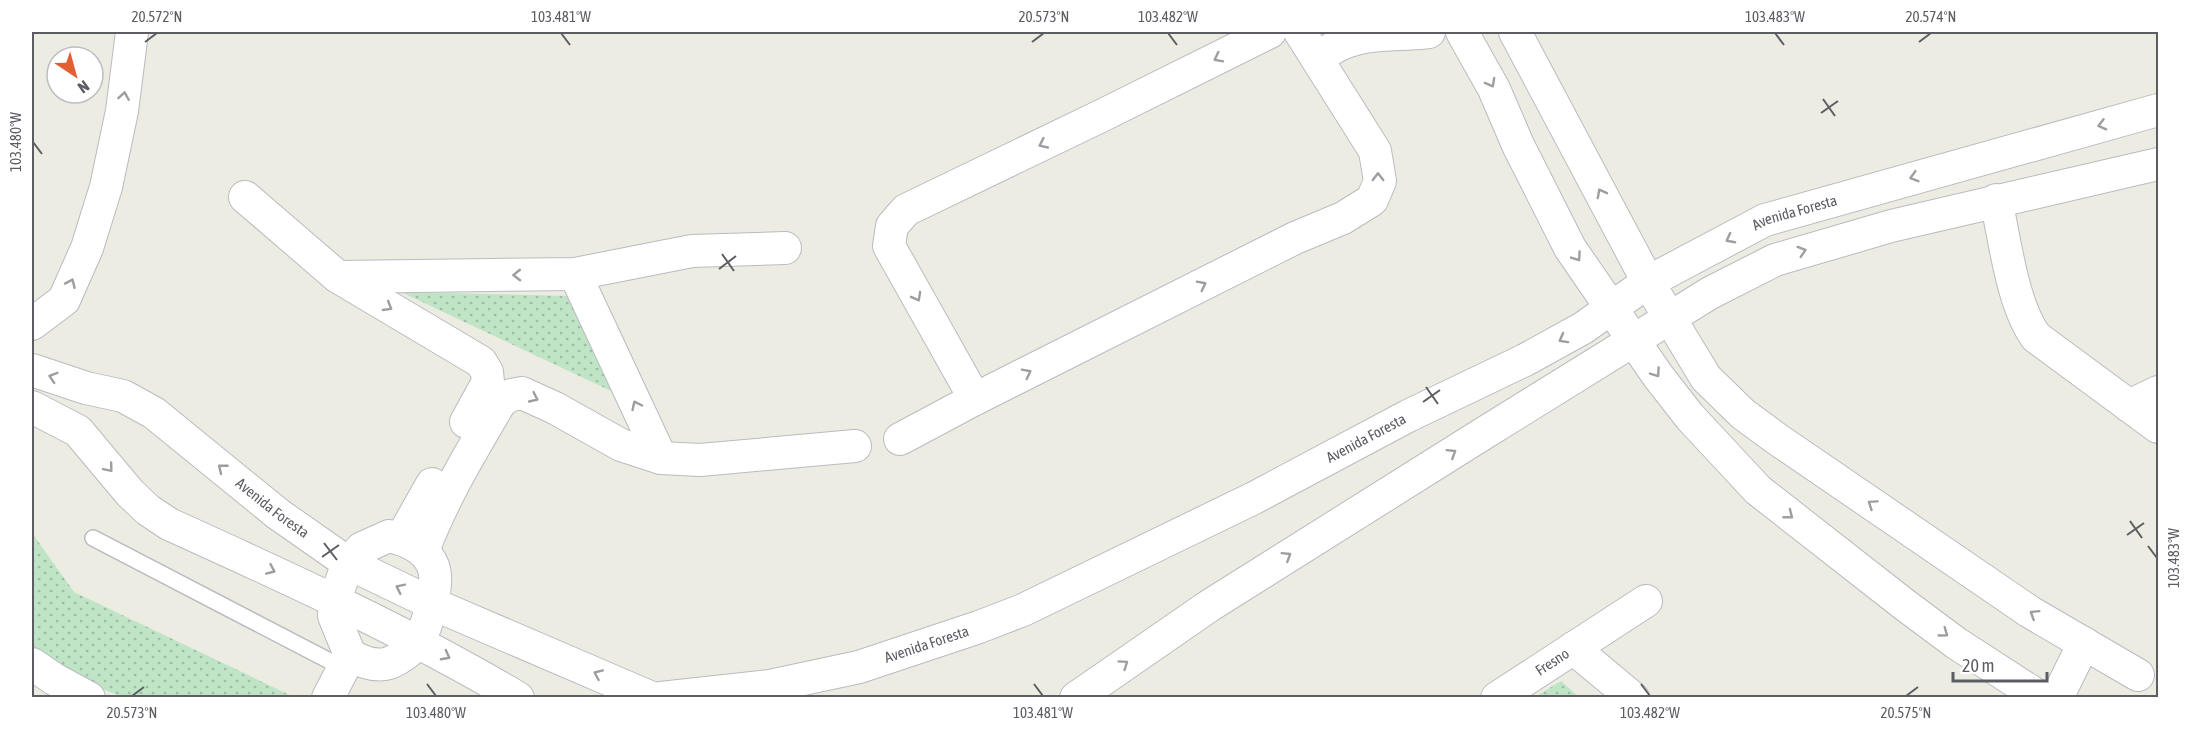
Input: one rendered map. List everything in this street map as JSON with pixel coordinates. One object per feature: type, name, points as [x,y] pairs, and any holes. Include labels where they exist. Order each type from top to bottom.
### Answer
[{"type":"street","points":[[32,324],[64,300],[87,248],[106,188],[120,122],[132,32]]},
{"type":"street","points":[[975,399],[889,246],[892,226],[906,210],[1270,32]]},
{"type":"street","points":[[900,439],[1295,238],[1343,218],[1372,201],[1380,181],[1375,151],[1300,32]]},
{"type":"street","points":[[1318,58],[1334,46],[1352,39],[1375,35],[1429,32]]},
{"type":"street","points":[[1462,32],[1494,89],[1518,145],[1570,248],[1658,376],[1690,417],[1758,490],[1956,643],[2041,698]]},
{"type":"street","points":[[1515,32],[1648,282],[1706,378],[1743,414],[2030,612],[2138,675]]},
{"type":"street","name":"Avenida Foresta","points":[[661,698],[770,686],[859,667],[980,627],[1023,610],[1254,498],[1408,416],[1525,360],[1583,328],[1648,282],[1765,220],[2158,110]]},
{"type":"street","points":[[1076,698],[1219,599],[1635,341],[1669,317],[1775,260],[1860,234],[1996,200],[2158,164]]},
{"type":"street","points":[[245,197],[338,277],[481,362],[487,372],[488,382],[412,545]]},
{"type":"street","points":[[1996,200],[2017,294],[2027,324],[2036,337],[2158,427]]},
{"type":"street","points":[[338,277],[575,274],[692,251],[785,248]]},
{"type":"street","points":[[575,274],[661,458]]},
{"type":"street","name":"Avenida Foresta","points":[[32,370],[86,388],[123,396],[154,413],[278,514],[348,563],[433,604],[652,698]]},
{"type":"street","points":[[78,431],[77,416],[86,388]]},
{"type":"street","points":[[2129,406],[2158,392]]},
{"type":"street","points":[[412,545],[436,517],[455,478],[501,401],[511,395],[522,393],[555,408],[621,445],[661,458],[700,460],[855,446]]},
{"type":"street","points":[[32,407],[78,431],[130,493],[148,510],[169,524],[335,599],[418,641],[518,698]]},
{"type":"street","points":[[328,698],[352,671],[386,664],[400,657],[418,641],[433,604],[435,577],[433,565],[412,545],[389,536],[362,548],[348,563],[335,599],[334,616],[352,671]]},
{"type":"street","points":[[1573,648],[1646,601]]},
{"type":"street","points":[[2057,698],[2084,643]]},
{"type":"street","name":"Fresno","points":[[1497,698],[1573,648],[1633,698]]},
{"type":"street","points":[[32,664],[88,698]]},
{"type":"lane","points":[[93,538],[352,671]]},
{"type":"green space","points":[[401,292],[572,296],[611,391]]},
{"type":"green space","points":[[32,533],[74,592],[294,697],[123,697],[68,676],[32,651]]},
{"type":"green space","points":[[1561,681],[1579,697],[1535,697]]}]
